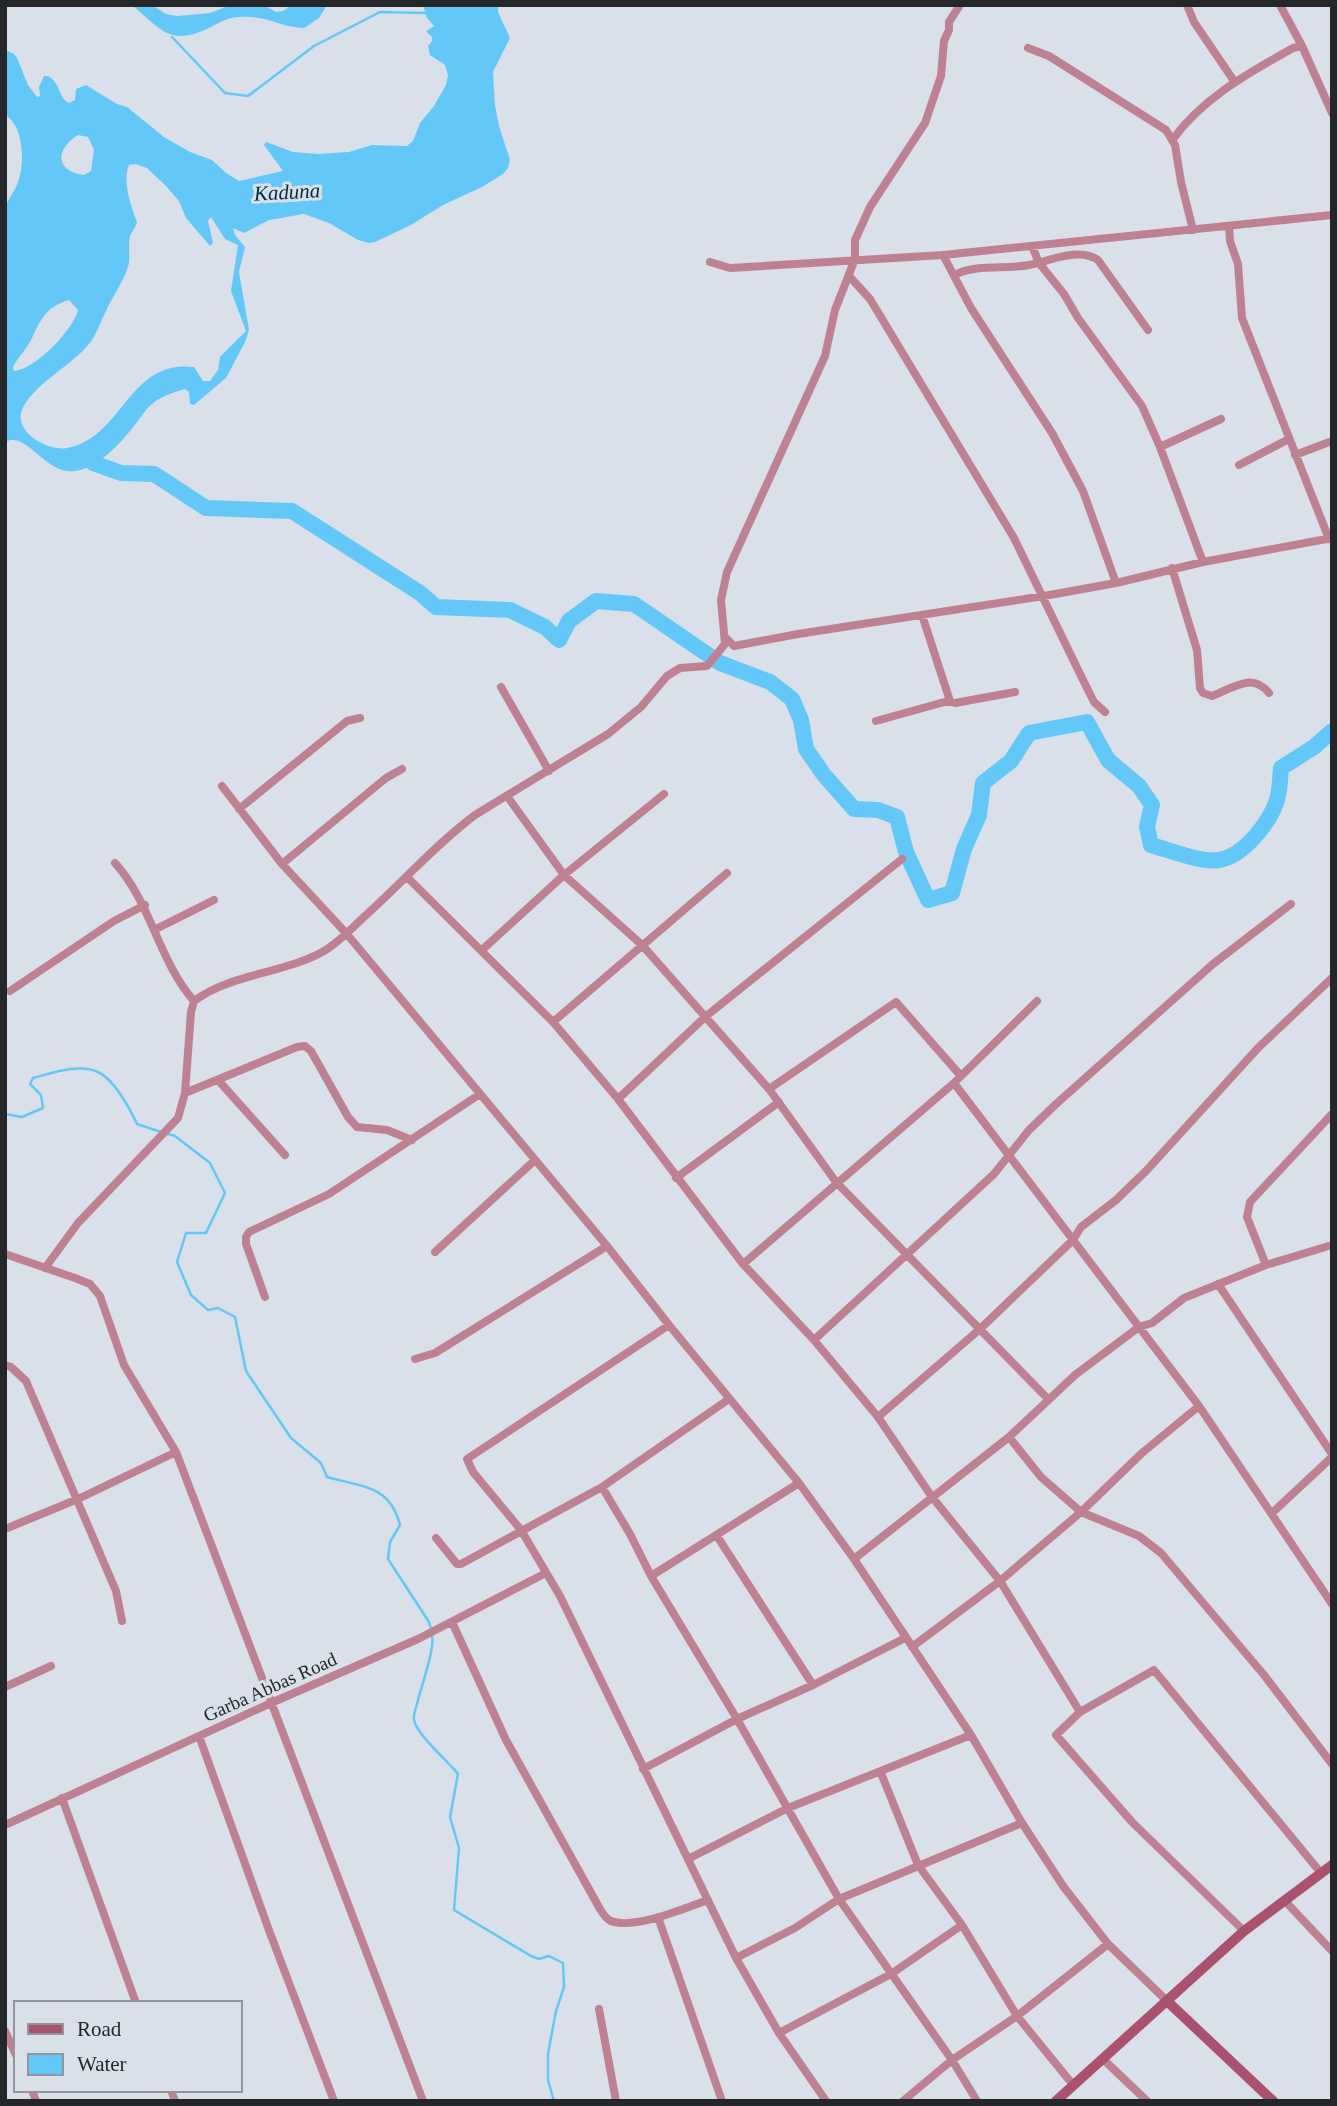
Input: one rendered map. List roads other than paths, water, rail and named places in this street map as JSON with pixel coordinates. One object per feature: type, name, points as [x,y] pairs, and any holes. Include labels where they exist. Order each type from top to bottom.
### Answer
[{"type":"street","points":[[45,1268],[78,1223],[178,1118],[186,1093],[194,1001],[229,983],[289,966],[324,951],[458,828],[608,734],[641,707],[667,676],[680,668],[707,666],[725,640],[721,600],[727,572],[825,356],[835,310],[855,259],[855,240],[870,207],[925,123],[941,76],[944,41],[949,22],[960,5]]},
{"type":"street","points":[[1187,5],[1194,22],[1234,81]]},
{"type":"street","points":[[1280,5],[1332,113]]},
{"type":"street","points":[[1173,139],[1208,102],[1234,81],[1293,48],[1302,46]]},
{"type":"street","points":[[1028,48],[1049,56],[1166,130],[1173,139],[1193,230]]},
{"type":"street","points":[[710,262],[730,268],[943,256],[1332,215]]},
{"type":"street","points":[[725,640],[734,646],[745,645],[1044,596],[1116,583],[1172,568],[1330,539],[1242,318],[1238,264],[1230,241],[1229,226]]},
{"type":"street","points":[[1032,246],[1039,263],[1136,395],[1160,447],[1203,562]]},
{"type":"street","points":[[943,256],[971,308],[1052,433],[1077,479],[1116,583]]},
{"type":"street","points":[[954,275],[974,267],[1027,266],[1055,257],[1091,256],[1098,260],[1148,330]]},
{"type":"street","points":[[849,276],[870,299],[1014,538],[1094,702],[1105,712]]},
{"type":"street","points":[[1160,447],[1221,419]]},
{"type":"street","points":[[1239,465],[1289,439]]},
{"type":"street","points":[[1295,455],[1332,441]]},
{"type":"street","points":[[1172,568],[1197,650],[1200,688],[1203,693],[1212,696],[1251,681],[1258,683],[1269,693]]},
{"type":"street","points":[[922,615],[948,701]]},
{"type":"street","points":[[501,687],[549,771]]},
{"type":"street","points":[[876,721],[948,701],[955,704],[1015,692]]},
{"type":"street","points":[[239,809],[347,721],[360,718]]},
{"type":"street","points":[[282,864],[386,778],[402,769]]},
{"type":"street","points":[[222,786],[282,864],[346,933],[607,1245],[799,1483],[854,1559],[971,1735],[1022,1823],[1063,1886],[1108,1944],[1273,2101]]},
{"type":"street","points":[[482,950],[564,875],[664,794]]},
{"type":"street","points":[[507,796],[564,875],[642,945],[769,1089],[836,1182],[1048,1399]]},
{"type":"street","points":[[618,1100],[705,1017],[902,859]]},
{"type":"street","points":[[115,863],[131,880],[145,905],[175,976],[194,1001]]},
{"type":"street","points":[[553,1022],[727,873]]},
{"type":"street","points":[[407,877],[553,1022],[618,1100],[743,1264],[814,1340],[878,1417],[932,1497],[1000,1581],[1080,1712]]},
{"type":"street","points":[[155,930],[214,900]]},
{"type":"street","points":[[814,1340],[994,1174],[1029,1130],[1055,1105],[1213,964],[1291,904]]},
{"type":"street","points":[[10,991],[114,921],[145,905]]},
{"type":"street","points":[[878,1417],[980,1329],[1073,1240],[1081,1227],[1116,1200],[1146,1171],[1258,1048],[1332,978]]},
{"type":"street","points":[[769,1089],[896,1002],[961,1076]]},
{"type":"street","points":[[743,1264],[954,1083],[1037,1002]]},
{"type":"street","points":[[186,1093],[305,1046],[311,1051],[348,1117],[357,1127],[387,1130],[412,1140]]},
{"type":"street","points":[[218,1080],[285,1155]]},
{"type":"street","points":[[954,1083],[1199,1406],[1332,1604]]},
{"type":"street","points":[[265,1297],[246,1244],[249,1232],[329,1194],[480,1094]]},
{"type":"street","points":[[676,1178],[779,1102]]},
{"type":"street","points":[[1266,1265],[1247,1217],[1250,1202],[1332,1114]]},
{"type":"street","points":[[435,1252],[535,1160]]},
{"type":"street","points":[[415,1359],[435,1353],[607,1245]]},
{"type":"street","points":[[854,1559],[1009,1437],[1048,1399],[1139,1327],[1152,1323],[1184,1298],[1266,1265],[1332,1245]]},
{"type":"street","points":[[5,1254],[90,1284],[100,1296],[124,1365],[176,1452],[423,2101]]},
{"type":"street","points":[[1218,1284],[1332,1456],[1272,1513]]},
{"type":"street","points":[[669,1325],[467,1459],[473,1472],[521,1530],[560,1596],[736,1958],[779,2033],[826,2101]]},
{"type":"street","points":[[5,1365],[26,1381],[116,1591],[122,1621]]},
{"type":"street","points":[[436,1538],[450,1558],[461,1564],[602,1487],[729,1399]]},
{"type":"street","points":[[912,1647],[1000,1581],[1081,1512],[1142,1453],[1199,1406]]},
{"type":"street","points":[[1009,1437],[1041,1477],[1081,1512],[1139,1536],[1161,1552],[1264,1675],[1332,1764]]},
{"type":"street","points":[[5,1529],[78,1499],[176,1452]]},
{"type":"street","points":[[651,1576],[799,1483]]},
{"type":"street","points":[[602,1487],[839,1899],[952,2060],[977,2101]]},
{"type":"street","points":[[717,1536],[813,1685]]},
{"type":"street","name":"Garba Abbas Road","points":[[5,1825],[418,1639],[546,1573]]},
{"type":"street","points":[[452,1622],[506,1740],[608,1920],[622,1923],[658,1917],[709,1900]]},
{"type":"street","points":[[643,1769],[737,1718],[813,1685],[905,1638]]},
{"type":"street","points":[[5,1687],[51,1666]]},
{"type":"street","points":[[1244,1931],[1132,1822],[1056,1735],[1080,1712],[1154,1670],[1321,1873]]},
{"type":"street","points":[[688,1858],[788,1808],[971,1735]]},
{"type":"street","points":[[198,1736],[334,2101]]},
{"type":"street","points":[[881,1773],[918,1865],[962,1925],[1017,2016],[1074,2086]]},
{"type":"street","points":[[62,1798],[135,2001]]},
{"type":"street","points":[[736,1958],[795,1928],[839,1899],[1022,1823]]},
{"type":"street","points":[[1056,2101],[1244,1931],[1332,1865]]},
{"type":"street","points":[[1284,1900],[1332,1951]]},
{"type":"street","points":[[658,1917],[722,2101]]},
{"type":"street","points":[[779,2033],[891,1974],[962,1925]]},
{"type":"street","points":[[903,2101],[952,2060],[1017,2016],[1108,1944]]},
{"type":"street","points":[[599,2009],[616,2101]]},
{"type":"street","points":[[5,2031],[14,2051]]},
{"type":"street","points":[[1104,2060],[1147,2101]]},
{"type":"water","points":[[132,5],[152,5],[166,14],[177,16],[210,13],[231,5],[264,5],[276,12],[292,5],[327,5],[319,18],[304,28],[258,18],[236,17],[184,36],[166,33]]},
{"type":"water","name":"Kaduna","points":[[423,5],[498,5],[498,12],[510,38],[493,72],[499,126],[510,160],[503,174],[375,242],[358,240],[329,223],[304,214],[269,220],[244,233],[233,228],[245,247],[239,272],[249,330],[226,378],[194,405],[190,404],[189,392],[185,389],[154,402],[115,447],[84,469],[64,470],[21,442],[5,442],[5,207],[18,182],[22,156],[16,127],[5,115],[5,50],[17,58],[28,85],[37,97],[40,96],[39,87],[44,76],[52,79],[65,101],[69,103],[75,100],[76,89],[86,85],[127,107],[164,137],[190,152],[212,160],[239,181],[283,171],[264,145],[266,142],[293,152],[318,154],[349,152],[372,145],[407,146],[413,141],[420,123],[446,85],[448,75],[445,65],[430,55],[428,46],[432,37],[426,31],[434,26],[427,18]],"holes":[[[78,135],[88,137],[94,150],[91,171],[84,175],[68,169],[61,159],[65,147]],[[129,165],[147,168],[166,186],[179,201],[186,218],[210,246],[213,243],[208,221],[211,217],[225,239],[238,245],[231,291],[246,331],[220,357],[218,370],[210,381],[203,381],[194,367],[172,368],[154,375],[140,386],[102,430],[86,441],[67,448],[51,447],[42,444],[28,433],[23,426],[22,410],[42,384],[89,344],[125,275],[129,263],[130,236],[137,222],[126,179]],[[69,300],[78,310],[69,328],[43,356],[23,369],[14,371],[13,367],[42,319],[55,306]]]},
{"type":"waterway","points":[[172,37],[225,93],[248,96],[314,46],[380,12],[425,13]]},
{"type":"waterway","points":[[93,463],[121,473],[154,474],[206,508],[292,511],[420,593],[436,607],[510,610],[545,627],[559,640],[569,621],[596,601],[634,604],[720,663],[770,682],[792,699],[801,720],[806,749],[824,775],[854,809],[878,810],[897,817],[906,852],[928,900],[952,893],[964,849],[979,815],[983,783],[1011,761],[1029,733],[1087,722],[1108,760],[1139,786],[1152,805],[1147,827],[1151,845],[1194,858],[1219,860],[1238,852],[1262,828],[1277,800],[1281,768],[1314,747],[1332,731]]},
{"type":"waterway","points":[[5,1114],[22,1117],[43,1108],[41,1095],[30,1084],[33,1078],[66,1070],[91,1069],[104,1076],[116,1088],[137,1124],[161,1132]]},
{"type":"waterway","points":[[168,1134],[175,1136],[210,1163],[225,1193],[206,1233],[186,1233],[177,1262],[191,1295],[208,1310],[218,1308],[235,1317],[246,1371],[291,1438],[321,1463],[327,1477],[373,1490],[389,1502],[400,1525],[390,1542],[388,1559],[431,1629]]},
{"type":"waterway","points":[[432,1636],[430,1659],[414,1718],[421,1733],[458,1774],[450,1817],[459,1848],[454,1910],[531,1956],[539,1959],[549,1956],[563,1963],[564,1987],[556,2011],[548,2054],[548,2080],[554,2101]]}]
